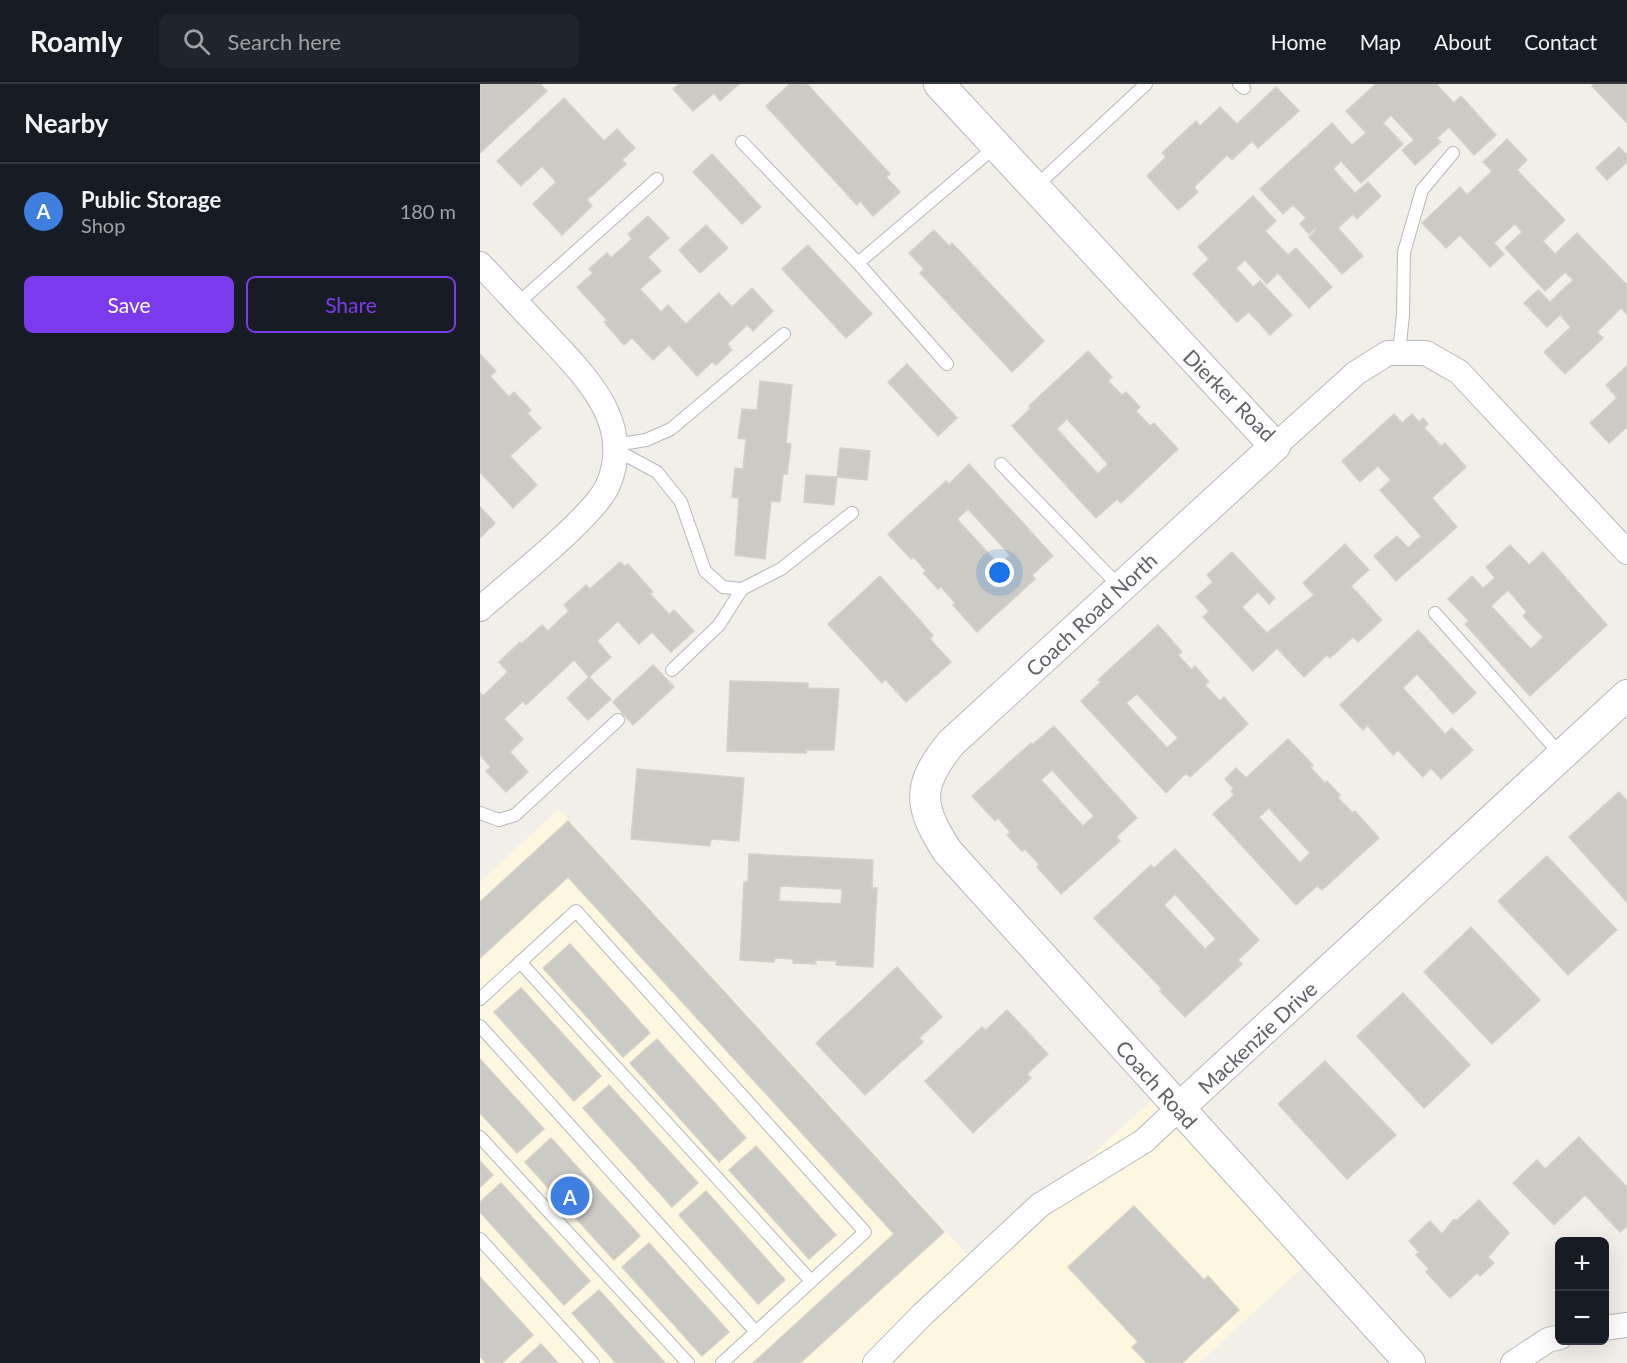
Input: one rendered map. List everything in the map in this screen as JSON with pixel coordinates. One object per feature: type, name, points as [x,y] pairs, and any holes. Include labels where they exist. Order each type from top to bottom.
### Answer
[{"type":"street","name":"Dierker Road","points":[[939,84],[1275,446],[1356,373],[1388,353],[1426,353],[1459,372],[1627,552]]},
{"type":"street","points":[[480,264],[593,385],[609,416],[615,447],[608,485],[586,514],[480,609]]},
{"type":"street","name":"Coach Road North","points":[[924,794],[933,766],[951,743],[1275,446]]},
{"type":"street","name":"Mackenzie Drive","points":[[875,1363],[922,1315],[1040,1205],[1144,1141],[1627,695]]},
{"type":"street","name":"Coach Road","points":[[924,794],[930,825],[948,852],[1410,1363]]},
{"type":"street","points":[[1609,1327],[1627,1325]]},
{"type":"street","points":[[1513,1363],[1548,1340],[1555,1338]]},
{"type":"lane","points":[[1034,188],[1146,84]]},
{"type":"lane","points":[[742,142],[858,263],[947,364]]},
{"type":"lane","points":[[858,263],[996,146]]},
{"type":"lane","points":[[1399,353],[1403,315],[1404,252],[1422,190],[1453,153]]},
{"type":"lane","points":[[517,304],[657,179]]},
{"type":"lane","points":[[615,447],[646,440],[671,429],[784,334]]},
{"type":"lane","points":[[615,447],[657,472],[681,502],[705,572],[723,587],[742,589]]},
{"type":"lane","points":[[1001,464],[1120,587]]},
{"type":"lane","points":[[672,670],[719,625],[742,589],[781,568],[852,513]]},
{"type":"lane","points":[[1435,613],[1562,756]]},
{"type":"lane","points":[[480,813],[499,820],[515,815],[618,720]]},
{"type":"lane","points":[[480,999],[576,912],[864,1232],[722,1363]]},
{"type":"lane","points":[[520,962],[811,1281]]},
{"type":"lane","points":[[480,1026],[756,1332]]},
{"type":"lane","points":[[480,1137],[688,1363]]},
{"type":"lane","points":[[480,1239],[592,1363]]},
{"type":"shaded area","points":[[559,809],[974,1262],[1165,1088],[1317,1254],[1199,1363],[480,1363],[480,882]]},
{"type":"building","points":[[480,84],[540,84],[547,91],[480,153]]},
{"type":"building","points":[[679,84],[739,84],[720,101],[714,93],[693,111],[673,89]]},
{"type":"building","points":[[790,84],[807,84],[890,174],[886,177],[900,192],[873,216],[860,201],[857,205],[766,106]]},
{"type":"building","points":[[1376,84],[1436,84],[1454,103],[1461,96],[1496,135],[1474,155],[1449,127],[1437,138],[1441,142],[1415,165],[1402,150],[1414,140],[1391,115],[1383,123],[1403,144],[1361,183],[1341,161],[1333,169],[1355,193],[1368,182],[1381,196],[1357,219],[1353,214],[1338,228],[1363,256],[1342,274],[1309,237],[1316,230],[1315,228],[1309,234],[1300,224],[1306,218],[1293,205],[1283,214],[1260,189],[1332,123],[1352,145],[1366,133],[1346,111]]},
{"type":"building","points":[[1594,84],[1627,84],[1627,123],[1592,86]]},
{"type":"building","points":[[1276,87],[1299,111],[1258,148],[1252,141],[1232,160],[1227,155],[1194,187],[1198,192],[1178,210],[1147,176],[1166,157],[1162,153],[1196,121],[1200,126],[1220,107],[1237,124]]},
{"type":"building","points":[[564,98],[604,141],[617,129],[635,148],[622,160],[626,164],[587,200],[592,206],[562,235],[533,204],[556,182],[542,166],[521,186],[497,161]]},
{"type":"building","points":[[1507,139],[1527,160],[1517,170],[1565,220],[1543,241],[1555,254],[1577,233],[1627,285],[1627,314],[1621,308],[1597,332],[1603,338],[1565,374],[1544,352],[1571,327],[1560,315],[1547,327],[1524,303],[1538,290],[1550,302],[1573,280],[1565,272],[1545,291],[1505,248],[1522,232],[1515,224],[1494,243],[1504,254],[1490,267],[1460,235],[1446,248],[1422,223],[1460,187],[1467,195],[1492,171],[1483,162]]},
{"type":"building","points":[[1619,147],[1627,155],[1627,162],[1607,180],[1596,168]]},
{"type":"building","points":[[712,154],[761,207],[742,224],[693,172]]},
{"type":"building","points":[[1253,196],[1276,221],[1265,231],[1288,255],[1296,248],[1332,287],[1309,308],[1278,273],[1267,284],[1245,260],[1236,268],[1253,287],[1260,281],[1292,315],[1270,335],[1249,312],[1237,322],[1193,274],[1209,259],[1198,247]]},
{"type":"building","points":[[648,216],[669,238],[648,257],[661,271],[640,289],[661,312],[668,305],[686,324],[719,293],[732,307],[752,288],[773,311],[753,331],[747,325],[727,344],[732,350],[716,365],[712,362],[697,376],[669,345],[653,360],[632,338],[624,345],[604,322],[607,320],[577,287],[593,273],[589,269],[607,253],[611,258],[632,239],[628,234]]},
{"type":"building","points":[[706,225],[728,248],[700,273],[679,250]]},
{"type":"building","points":[[934,230],[949,246],[952,243],[1044,341],[1012,372],[920,273],[924,269],[909,253]]},
{"type":"building","points":[[808,245],[872,314],[846,338],[782,269]]},
{"type":"building","points":[[1088,351],[1112,377],[1108,381],[1122,395],[1126,392],[1140,407],[1136,411],[1150,426],[1154,423],[1178,449],[1121,503],[1117,499],[1096,518],[1012,426],[1031,408],[1029,406]],"holes":[[[1067,419],[1108,464],[1098,474],[1057,429]]]},
{"type":"building","points":[[480,354],[496,371],[490,376],[509,397],[514,392],[531,410],[527,413],[541,428],[510,456],[537,485],[513,508],[480,472]]},
{"type":"building","points":[[907,364],[957,418],[938,436],[888,382]]},
{"type":"building","points":[[1627,366],[1627,427],[1609,443],[1590,423],[1617,398],[1606,385]]},
{"type":"building","points":[[760,381],[792,385],[786,443],[791,444],[787,474],[783,474],[780,502],[771,501],[765,559],[735,555],[739,498],[732,497],[735,468],[743,469],[746,439],[738,438],[742,409],[757,410]]},
{"type":"building","points":[[1394,414],[1402,423],[1412,414],[1419,422],[1423,418],[1428,424],[1424,428],[1441,446],[1445,443],[1466,467],[1432,498],[1457,527],[1396,581],[1374,556],[1397,536],[1408,548],[1421,536],[1380,490],[1391,480],[1378,466],[1360,482],[1342,461]]},
{"type":"building","points":[[840,448],[870,451],[867,480],[837,477]]},
{"type":"building","points":[[969,464],[1053,556],[1032,575],[1035,579],[977,632],[953,605],[955,603],[941,587],[938,589],[923,573],[926,571],[914,557],[911,559],[888,534],[946,481],[949,484]],"holes":[[[968,509],[1010,555],[999,565],[957,519]]]},
{"type":"building","points":[[806,475],[837,477],[834,505],[804,502]]},
{"type":"building","points":[[480,507],[495,523],[480,538]]},
{"type":"building","points":[[1345,544],[1369,570],[1351,586],[1382,620],[1358,642],[1353,637],[1330,658],[1327,655],[1304,677],[1277,648],[1253,671],[1203,617],[1209,611],[1196,597],[1213,582],[1207,575],[1232,552],[1275,598],[1269,604],[1258,592],[1242,607],[1267,633],[1314,595],[1303,583]]},
{"type":"building","points":[[1510,545],[1529,565],[1543,552],[1607,625],[1530,696],[1465,624],[1469,621],[1448,599],[1472,576],[1483,588],[1495,578],[1486,567]],"holes":[[[1508,590],[1527,612],[1523,616],[1543,637],[1531,649],[1491,606]]]},
{"type":"building","points":[[620,562],[625,566],[628,564],[653,592],[650,594],[669,614],[674,610],[694,631],[671,652],[652,632],[639,644],[618,621],[597,641],[611,657],[589,677],[574,660],[526,705],[523,701],[504,719],[523,739],[510,752],[528,772],[506,792],[486,771],[491,767],[480,755],[480,693],[483,696],[508,672],[499,662],[520,642],[521,644],[542,625],[548,631],[569,611],[564,605],[586,585],[590,589]]},
{"type":"building","points":[[880,576],[933,635],[930,639],[951,662],[906,702],[885,679],[882,683],[828,624]]},
{"type":"building","points":[[1158,625],[1182,652],[1178,655],[1192,670],[1195,666],[1209,682],[1205,685],[1220,701],[1224,697],[1248,724],[1190,777],[1186,773],[1166,793],[1081,701],[1101,682],[1098,680]],"holes":[[[1137,694],[1178,738],[1167,748],[1126,703]]]},
{"type":"building","points":[[1418,630],[1476,693],[1453,714],[1417,674],[1403,688],[1445,734],[1452,728],[1473,750],[1441,779],[1431,768],[1423,777],[1398,750],[1393,755],[1367,725],[1363,730],[1340,705]]},
{"type":"building","points":[[653,665],[674,687],[633,725],[613,702]]},
{"type":"building","points":[[589,677],[611,699],[588,720],[567,698]]},
{"type":"building","points":[[730,681],[808,683],[808,688],[839,689],[834,750],[806,750],[806,753],[727,751]]},
{"type":"building","points":[[1054,726],[1137,818],[1116,837],[1120,841],[1061,894],[1037,867],[1039,864],[1007,835],[1010,832],[998,818],[995,821],[972,796],[1031,743],[1032,745]],"holes":[[[1052,770],[1094,816],[1083,826],[1041,780]]]},
{"type":"building","points":[[1288,739],[1313,765],[1311,768],[1340,795],[1338,798],[1353,813],[1355,811],[1379,838],[1322,890],[1317,886],[1296,905],[1213,814],[1234,795],[1231,791],[1234,789],[1225,779],[1236,768],[1246,778]],"holes":[[[1269,808],[1310,853],[1300,863],[1259,817]]]},
{"type":"building","points":[[637,769],[744,778],[739,841],[711,839],[710,846],[631,839]]},
{"type":"building","points":[[1619,792],[1627,801],[1627,902],[1569,837]]},
{"type":"building","points":[[568,821],[944,1232],[800,1363],[753,1363],[894,1234],[568,877],[480,958],[480,902]]},
{"type":"building","points":[[1175,849],[1259,940],[1238,960],[1242,964],[1185,1017],[1160,991],[1162,989],[1094,918],[1151,865],[1154,868]],"holes":[[[1175,894],[1216,939],[1205,949],[1164,905]]]},
{"type":"building","points":[[749,854],[873,860],[872,888],[877,888],[873,967],[836,965],[837,961],[815,960],[816,964],[793,963],[793,959],[775,958],[774,962],[740,960],[744,882],[748,882]],"holes":[[[780,886],[842,889],[841,904],[779,901]]]},
{"type":"building","points":[[1547,856],[1617,930],[1568,975],[1498,901]]},
{"type":"building","points":[[1471,927],[1540,1000],[1492,1044],[1424,972]]},
{"type":"building","points":[[570,944],[650,1033],[623,1057],[543,968]]},
{"type":"building","points":[[897,967],[942,1017],[919,1038],[923,1042],[865,1095],[816,1043]]},
{"type":"building","points":[[521,988],[601,1076],[574,1101],[494,1012]]},
{"type":"building","points":[[1403,993],[1470,1065],[1424,1108],[1357,1036]]},
{"type":"building","points":[[1007,1010],[1048,1054],[1027,1074],[1031,1078],[973,1133],[925,1081],[982,1027],[986,1030]]},
{"type":"building","points":[[657,1039],[746,1138],[719,1162],[630,1063]]},
{"type":"building","points":[[480,1059],[544,1129],[517,1153],[480,1113]]},
{"type":"building","points":[[1325,1061],[1396,1135],[1347,1179],[1278,1104]]},
{"type":"building","points":[[609,1085],[698,1183],[672,1207],[583,1108]]},
{"type":"building","points":[[1579,1137],[1627,1187],[1627,1226],[1620,1232],[1585,1195],[1554,1225],[1513,1183],[1537,1160],[1545,1169]]},
{"type":"building","points":[[551,1138],[640,1236],[614,1260],[525,1162]]},
{"type":"building","points":[[756,1146],[836,1235],[809,1259],[729,1170]]},
{"type":"building","points":[[480,1161],[493,1175],[480,1187]]},
{"type":"building","points":[[501,1183],[590,1281],[564,1305],[480,1212],[480,1202]]},
{"type":"building","points":[[706,1191],[785,1280],[758,1304],[679,1215]]},
{"type":"building","points":[[1479,1200],[1509,1233],[1488,1257],[1494,1263],[1480,1276],[1477,1273],[1450,1298],[1426,1272],[1429,1269],[1416,1255],[1419,1252],[1409,1241],[1430,1221],[1442,1234],[1453,1220],[1457,1220]]},
{"type":"building","points":[[1134,1206],[1204,1280],[1208,1276],[1239,1310],[1182,1363],[1147,1363],[1132,1347],[1138,1342],[1068,1267]]},
{"type":"building","points":[[649,1243],[729,1332],[702,1356],[622,1267]]},
{"type":"building","points":[[480,1277],[533,1335],[502,1363],[486,1363],[480,1356]]},
{"type":"building","points":[[599,1290],[665,1363],[616,1363],[572,1313]]},
{"type":"building","points":[[541,1344],[558,1363],[520,1363]]},
{"type":"place","name":"Public Storage","points":[[570,1196]]}]
